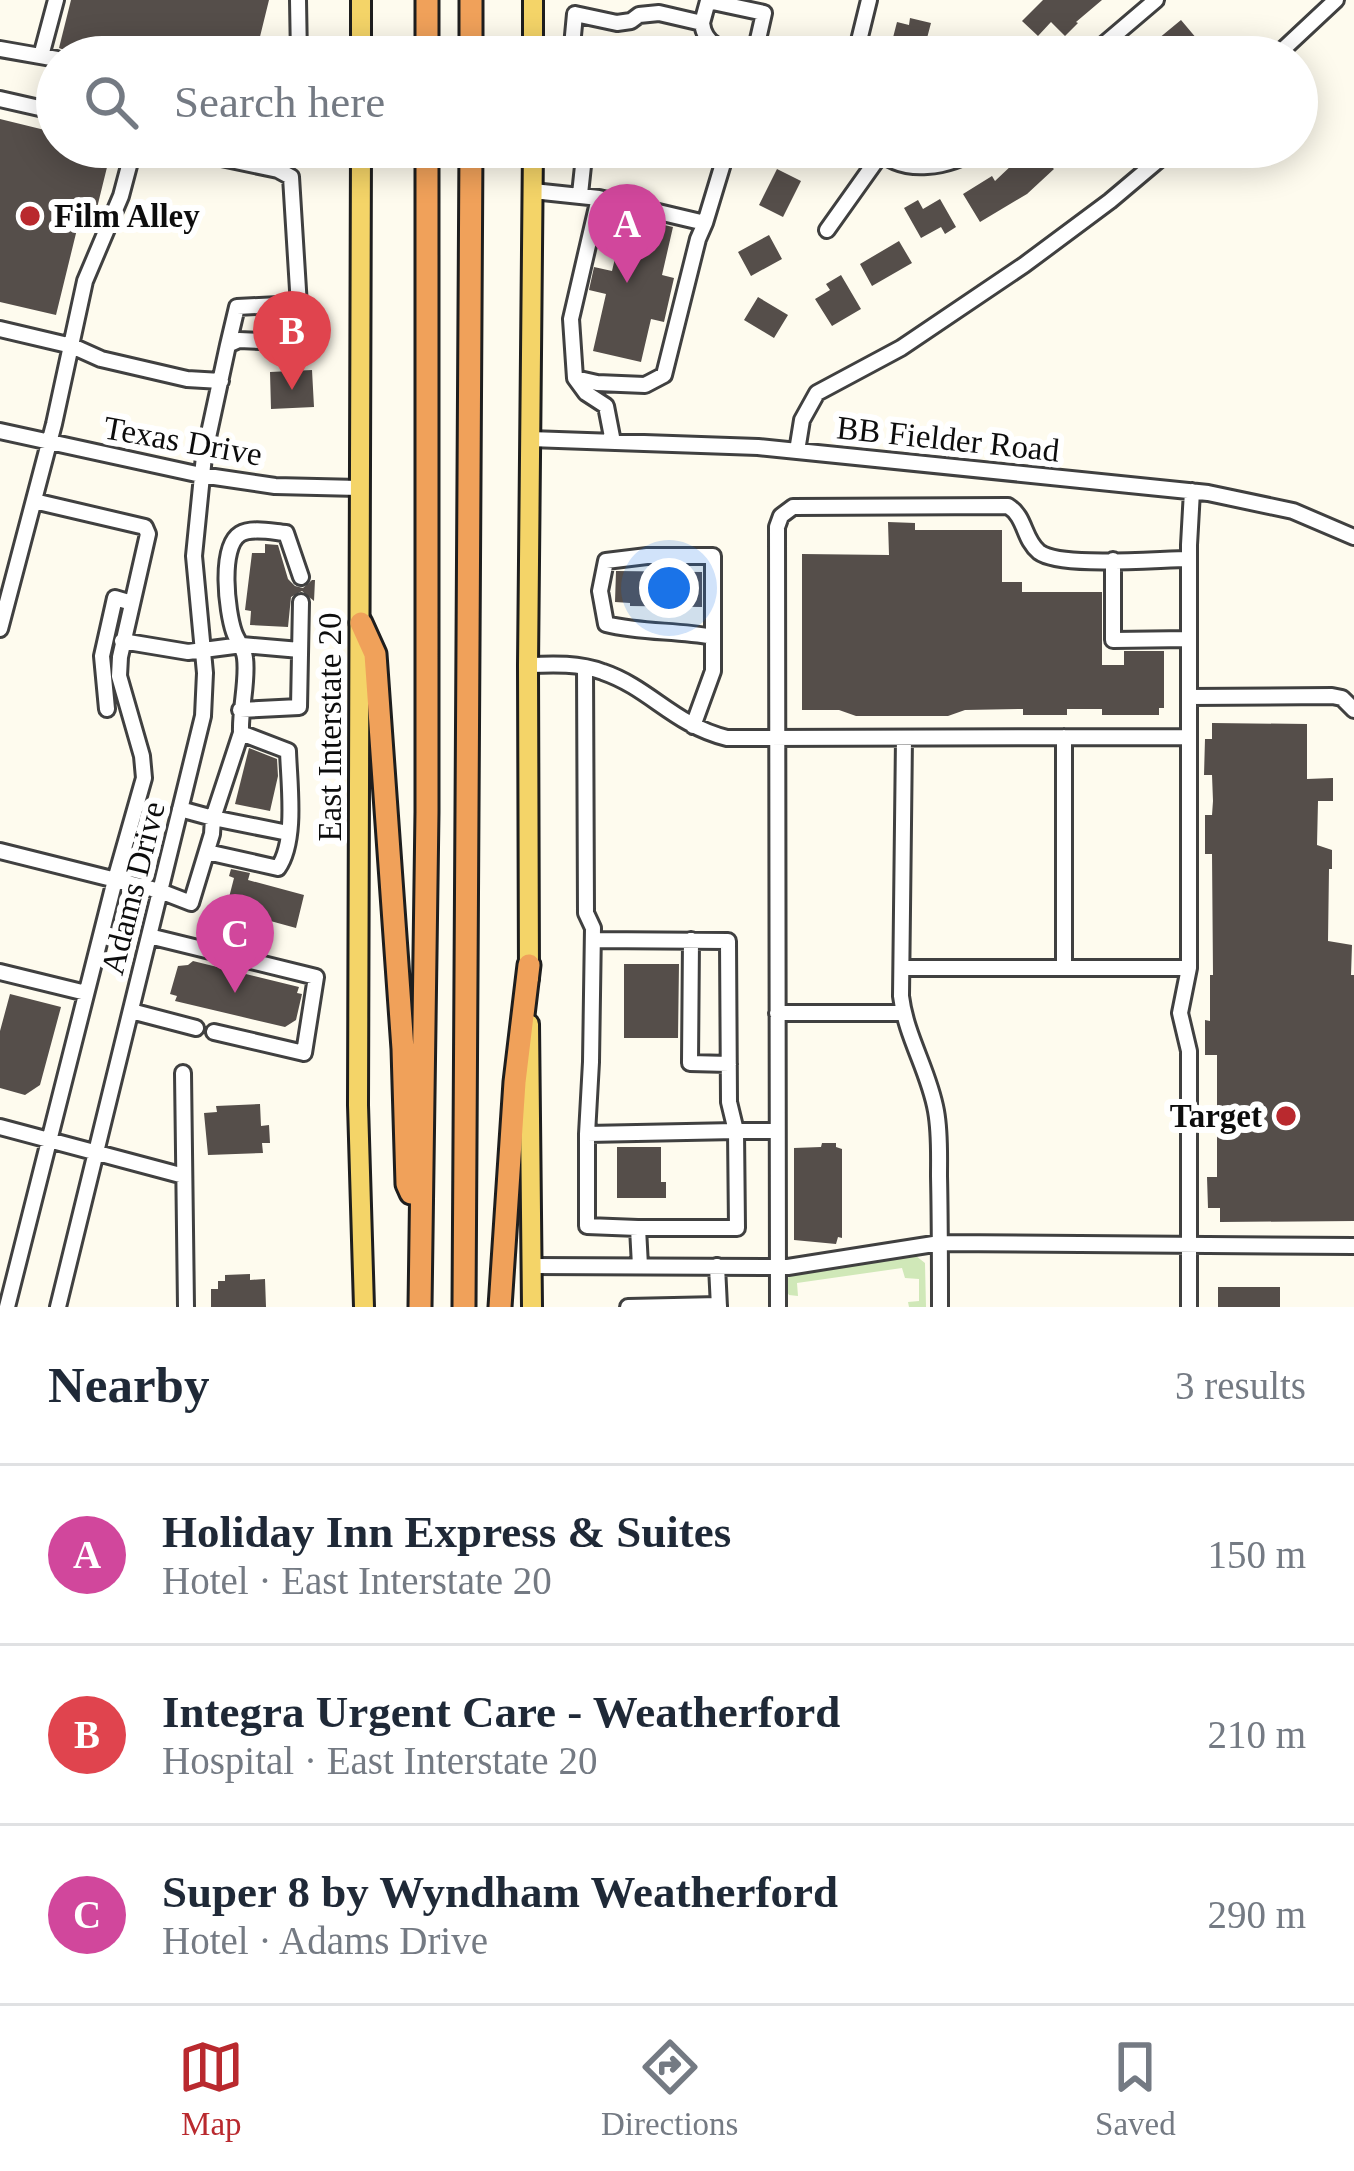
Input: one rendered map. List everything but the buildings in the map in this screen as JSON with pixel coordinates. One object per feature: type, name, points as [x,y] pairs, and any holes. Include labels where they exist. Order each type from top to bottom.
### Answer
[{"type":"highway","points":[[427,0],[427,36]]},
{"type":"highway","points":[[471,0],[471,36]]},
{"type":"highway","points":[[420,1307],[427,859],[427,168]]},
{"type":"highway","points":[[464,1307],[471,168]]},
{"type":"highway","points":[[361,623],[375,654],[400,1004],[407,1184],[420,1221]]},
{"type":"highway","points":[[500,1307],[515,1082],[529,965]]},
{"type":"main road","points":[[361,0],[361,36]]},
{"type":"main road","points":[[533,0],[533,36]]},
{"type":"main road","name":"East Interstate 20","points":[[361,168],[358,1105],[364,1307]]},
{"type":"main road","points":[[532,1307],[528,665],[533,168]]},
{"type":"street","points":[[52,36],[56,0]]},
{"type":"street","points":[[298,0],[299,36]]},
{"type":"street","points":[[861,36],[869,0]]},
{"type":"street","points":[[1114,36],[1156,0]]},
{"type":"street","points":[[1297,36],[1336,0]]},
{"type":"street","points":[[705,36],[708,1],[764,14],[759,36]]},
{"type":"street","points":[[572,36],[574,14],[617,23],[659,13],[703,23]]},
{"type":"street","points":[[0,49],[36,55]]},
{"type":"street","points":[[0,99],[36,107]]},
{"type":"street","points":[[0,629],[85,281],[128,168]]},
{"type":"street","points":[[228,345],[239,340],[284,342],[300,322],[291,177],[269,168]]},
{"type":"street","points":[[580,194],[583,168]]},
{"type":"street","points":[[575,378],[645,386],[664,375],[698,239],[722,168]]},
{"type":"street","points":[[827,230],[867,168]]},
{"type":"street","points":[[797,451],[802,420],[818,393],[901,348],[1024,265],[1149,168]]},
{"type":"street","points":[[533,190],[580,194],[705,223]]},
{"type":"street","points":[[599,198],[572,319],[575,378],[586,393],[606,406],[614,442]]},
{"type":"street","points":[[228,345],[237,307],[299,304]]},
{"type":"street","points":[[0,329],[187,379],[221,381]]},
{"type":"street","name":"Adams Drive","points":[[58,1307],[203,716],[206,673],[194,556],[202,475],[228,345]]},
{"type":"street","name":"Texas Drive","points":[[0,431],[202,475],[275,486],[359,488]]},
{"type":"street","name":"BB Fielder Road","points":[[530,439],[711,444],[1192,491],[1294,511],[1354,537]]},
{"type":"street","points":[[1190,1307],[1189,1051],[1180,1013],[1189,968],[1192,491]]},
{"type":"street","points":[[6,1297],[144,778],[119,676],[122,641],[148,534],[145,527],[34,501]]},
{"type":"street","points":[[778,1307],[777,527],[781,516],[793,507],[1008,506],[1021,517],[1041,554],[1072,561],[1189,559]]},
{"type":"street","points":[[0,851],[191,903],[242,733],[246,659],[234,634],[226,556],[239,534],[286,533],[301,577]]},
{"type":"street","points":[[693,726],[713,670],[713,637],[713,556],[606,561],[600,591],[606,624],[639,632],[680,630],[713,637]]},
{"type":"street","points":[[1113,560],[1113,640],[1189,639]]},
{"type":"street","points":[[107,709],[102,656],[115,598],[132,602]]},
{"type":"street","points":[[240,710],[299,707],[302,602]]},
{"type":"street","points":[[122,641],[188,652],[242,645],[300,650]]},
{"type":"street","points":[[528,665],[585,667],[627,682],[670,714],[705,733],[727,738],[1189,737]]},
{"type":"street","points":[[585,667],[586,913],[593,928],[587,1226],[737,1228],[728,940],[593,940]]},
{"type":"street","points":[[1189,697],[1333,696],[1354,710]]},
{"type":"street","points":[[207,852],[278,868],[286,856],[288,751],[242,733]]},
{"type":"street","points":[[1064,737],[1064,968]]},
{"type":"street","points":[[904,738],[903,1013],[937,1116],[940,1307]]},
{"type":"street","points":[[180,809],[288,833]]},
{"type":"street","points":[[149,936],[316,977],[304,1053],[214,1032]]},
{"type":"street","points":[[691,940],[690,1063],[729,1064]]},
{"type":"street","points":[[902,968],[1189,968]]},
{"type":"street","points":[[0,972],[86,993]]},
{"type":"street","points":[[131,1011],[196,1028]]},
{"type":"street","points":[[777,1013],[903,1013]]},
{"type":"street","points":[[183,1073],[186,1307]]},
{"type":"street","points":[[0,1127],[184,1177]]},
{"type":"street","points":[[587,1134],[777,1132]]},
{"type":"street","points":[[638,1228],[640,1266]]},
{"type":"street","points":[[532,1266],[777,1267],[940,1243],[1354,1246]]},
{"type":"street","points":[[628,1307],[719,1306],[717,1266]]},
{"type":"green space","points":[[916,1256],[925,1263],[926,1307],[909,1307],[908,1302],[919,1301],[919,1279],[905,1278],[902,1268],[797,1283],[798,1296],[789,1295],[784,1287],[793,1275]]},
{"type":"place","name":"Film Alley","points":[[30,216]]},
{"type":"place","name":"Holiday Inn Express & Suites","points":[[627,283]]},
{"type":"place","name":"Integra Urgent Care - Weatherford","points":[[292,390]]},
{"type":"place","name":"Super 8 by Wyndham Weatherford","points":[[235,993]]},
{"type":"place","name":"Target","points":[[1286,1116]]}]
